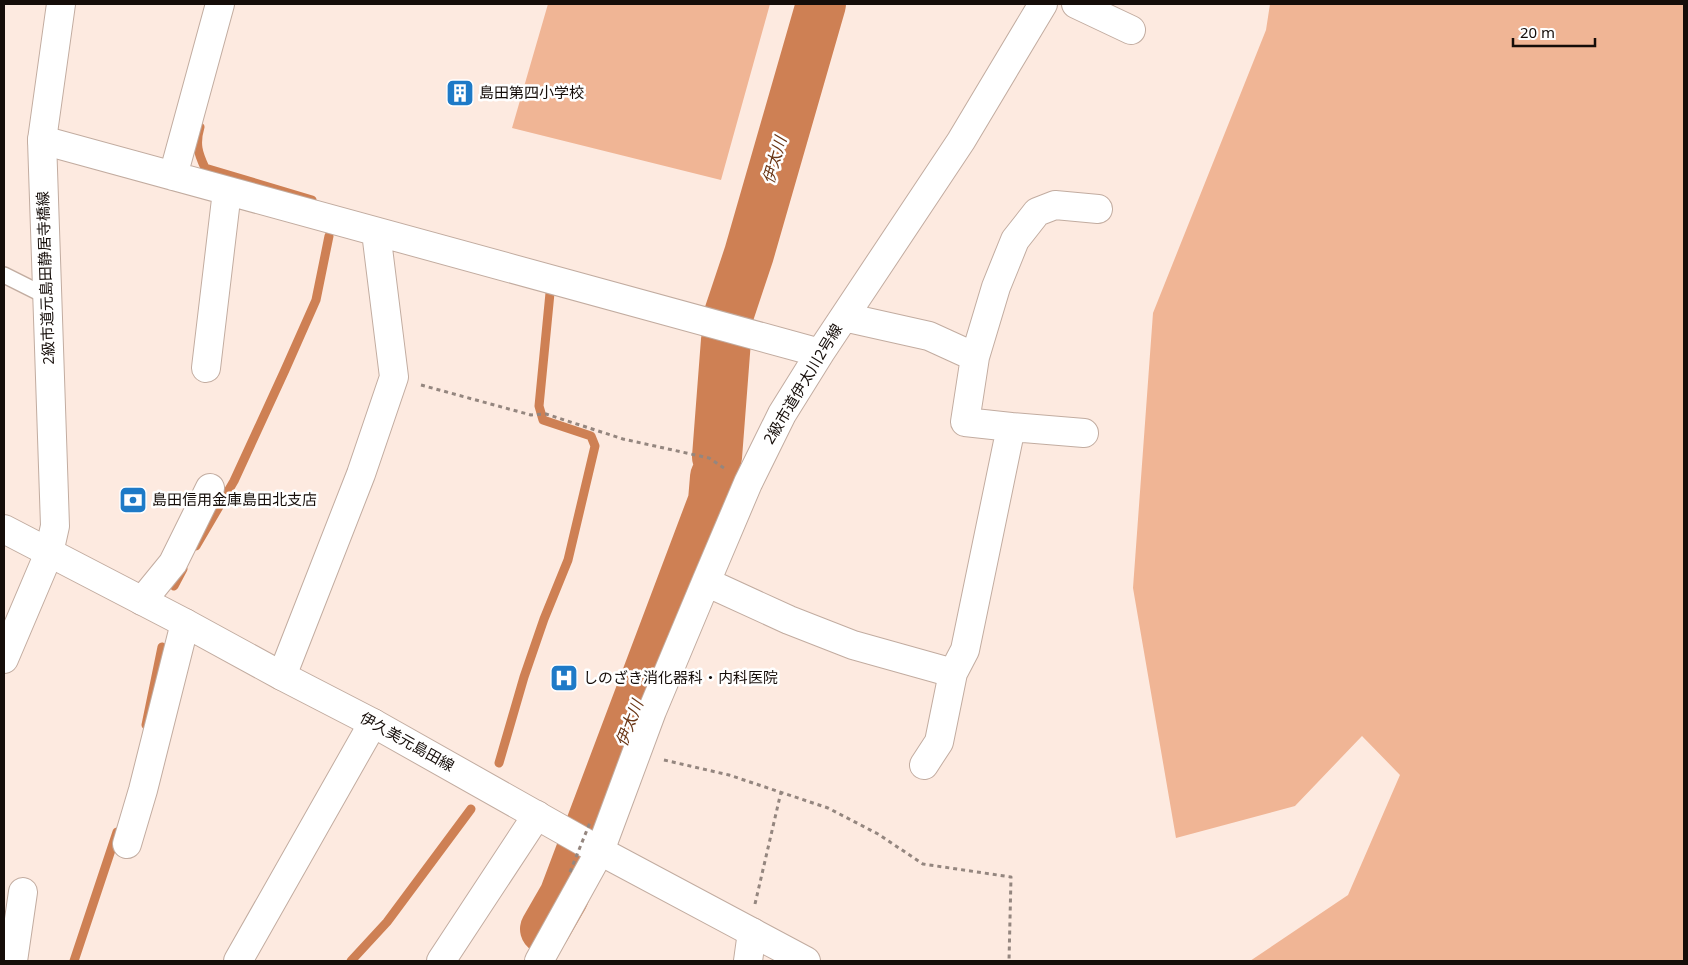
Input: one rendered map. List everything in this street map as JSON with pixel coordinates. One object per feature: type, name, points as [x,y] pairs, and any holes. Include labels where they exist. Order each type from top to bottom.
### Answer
[{"type":"street","name":"2級市道元島田静居寺橋線","points":[[4,659],[49,554],[55,526],[42,140],[61,4]]},
{"type":"street","points":[[173,176],[220,4]]},
{"type":"street","name":"2級市道伊太川2号線","points":[[539,961],[589,838],[637,753],[652,712],[748,483],[782,414],[820,353],[961,141],[1043,4]]},
{"type":"street","points":[[1076,4],[1131,30]]},
{"type":"street","points":[[42,140],[820,353]]},
{"type":"street","points":[[206,368],[227,191]]},
{"type":"street","points":[[1084,433],[965,422],[975,357],[996,287],[1015,240],[1037,212],[1054,205],[1098,209]]},
{"type":"street","points":[[282,676],[361,474],[394,378],[376,232]]},
{"type":"street","points":[[844,317],[929,336],[975,357]]},
{"type":"street","points":[[924,765],[939,742],[953,673],[965,650],[1011,427]]},
{"type":"street","points":[[142,601],[173,563],[210,488]]},
{"type":"street","name":"伊久美元島田線","points":[[4,529],[373,723],[537,815],[589,838],[806,961]]},
{"type":"street","points":[[706,582],[789,620],[853,645],[953,673]]},
{"type":"street","points":[[127,844],[143,790],[185,623]]},
{"type":"street","points":[[238,961],[373,723]]},
{"type":"street","points":[[441,961],[537,815]]},
{"type":"street","points":[[13,961],[23,892]]},
{"type":"street","points":[[748,961],[752,932]]},
{"type":"lane","points":[[4,275],[46,296]]},
{"type":"path","points":[[394,378],[531,415],[546,414],[623,440],[709,458],[748,483]]},
{"type":"path","points":[[637,753],[729,775],[828,808],[878,834],[923,864],[1011,877],[1010,961]]},
{"type":"path","points":[[752,932],[752,912],[780,792]]},
{"type":"path","points":[[570,872],[589,838]]},
{"type":"shaded area","points":[[548,4],[770,4],[721,180],[512,128]]},
{"type":"shaded area","points":[[1270,4],[1684,4],[1684,961],[1250,961],[1348,895],[1400,775],[1362,736],[1295,806],[1176,838],[1133,588],[1153,313],[1266,30]]},
{"type":"waterway","name":"伊太川","points":[[728,317],[749,254],[821,4]]},
{"type":"waterway","points":[[200,127],[198,148],[205,168],[312,200]]},
{"type":"waterway","points":[[196,546],[234,481],[316,300],[329,236]]},
{"type":"waterway","points":[[499,763],[524,677],[544,619],[568,560],[595,446],[591,436],[543,420],[539,406],[550,293]]},
{"type":"waterway","name":"伊太川","points":[[717,457],[726,340]]},
{"type":"waterway","name":"伊太川","points":[[545,929],[564,896],[713,501],[715,477]]},
{"type":"waterway","points":[[174,586],[183,569]]},
{"type":"waterway","points":[[146,725],[162,647]]},
{"type":"waterway","points":[[351,961],[387,922],[471,809]]},
{"type":"waterway","points":[[74,961],[117,832]]},
{"type":"place","name":"島田第四小学校","points":[[460,93]]},
{"type":"place","name":"島田信用金庫島田北支店","points":[[133,500]]},
{"type":"place","name":"しのざき消化器科・内科医院","points":[[564,678]]}]
